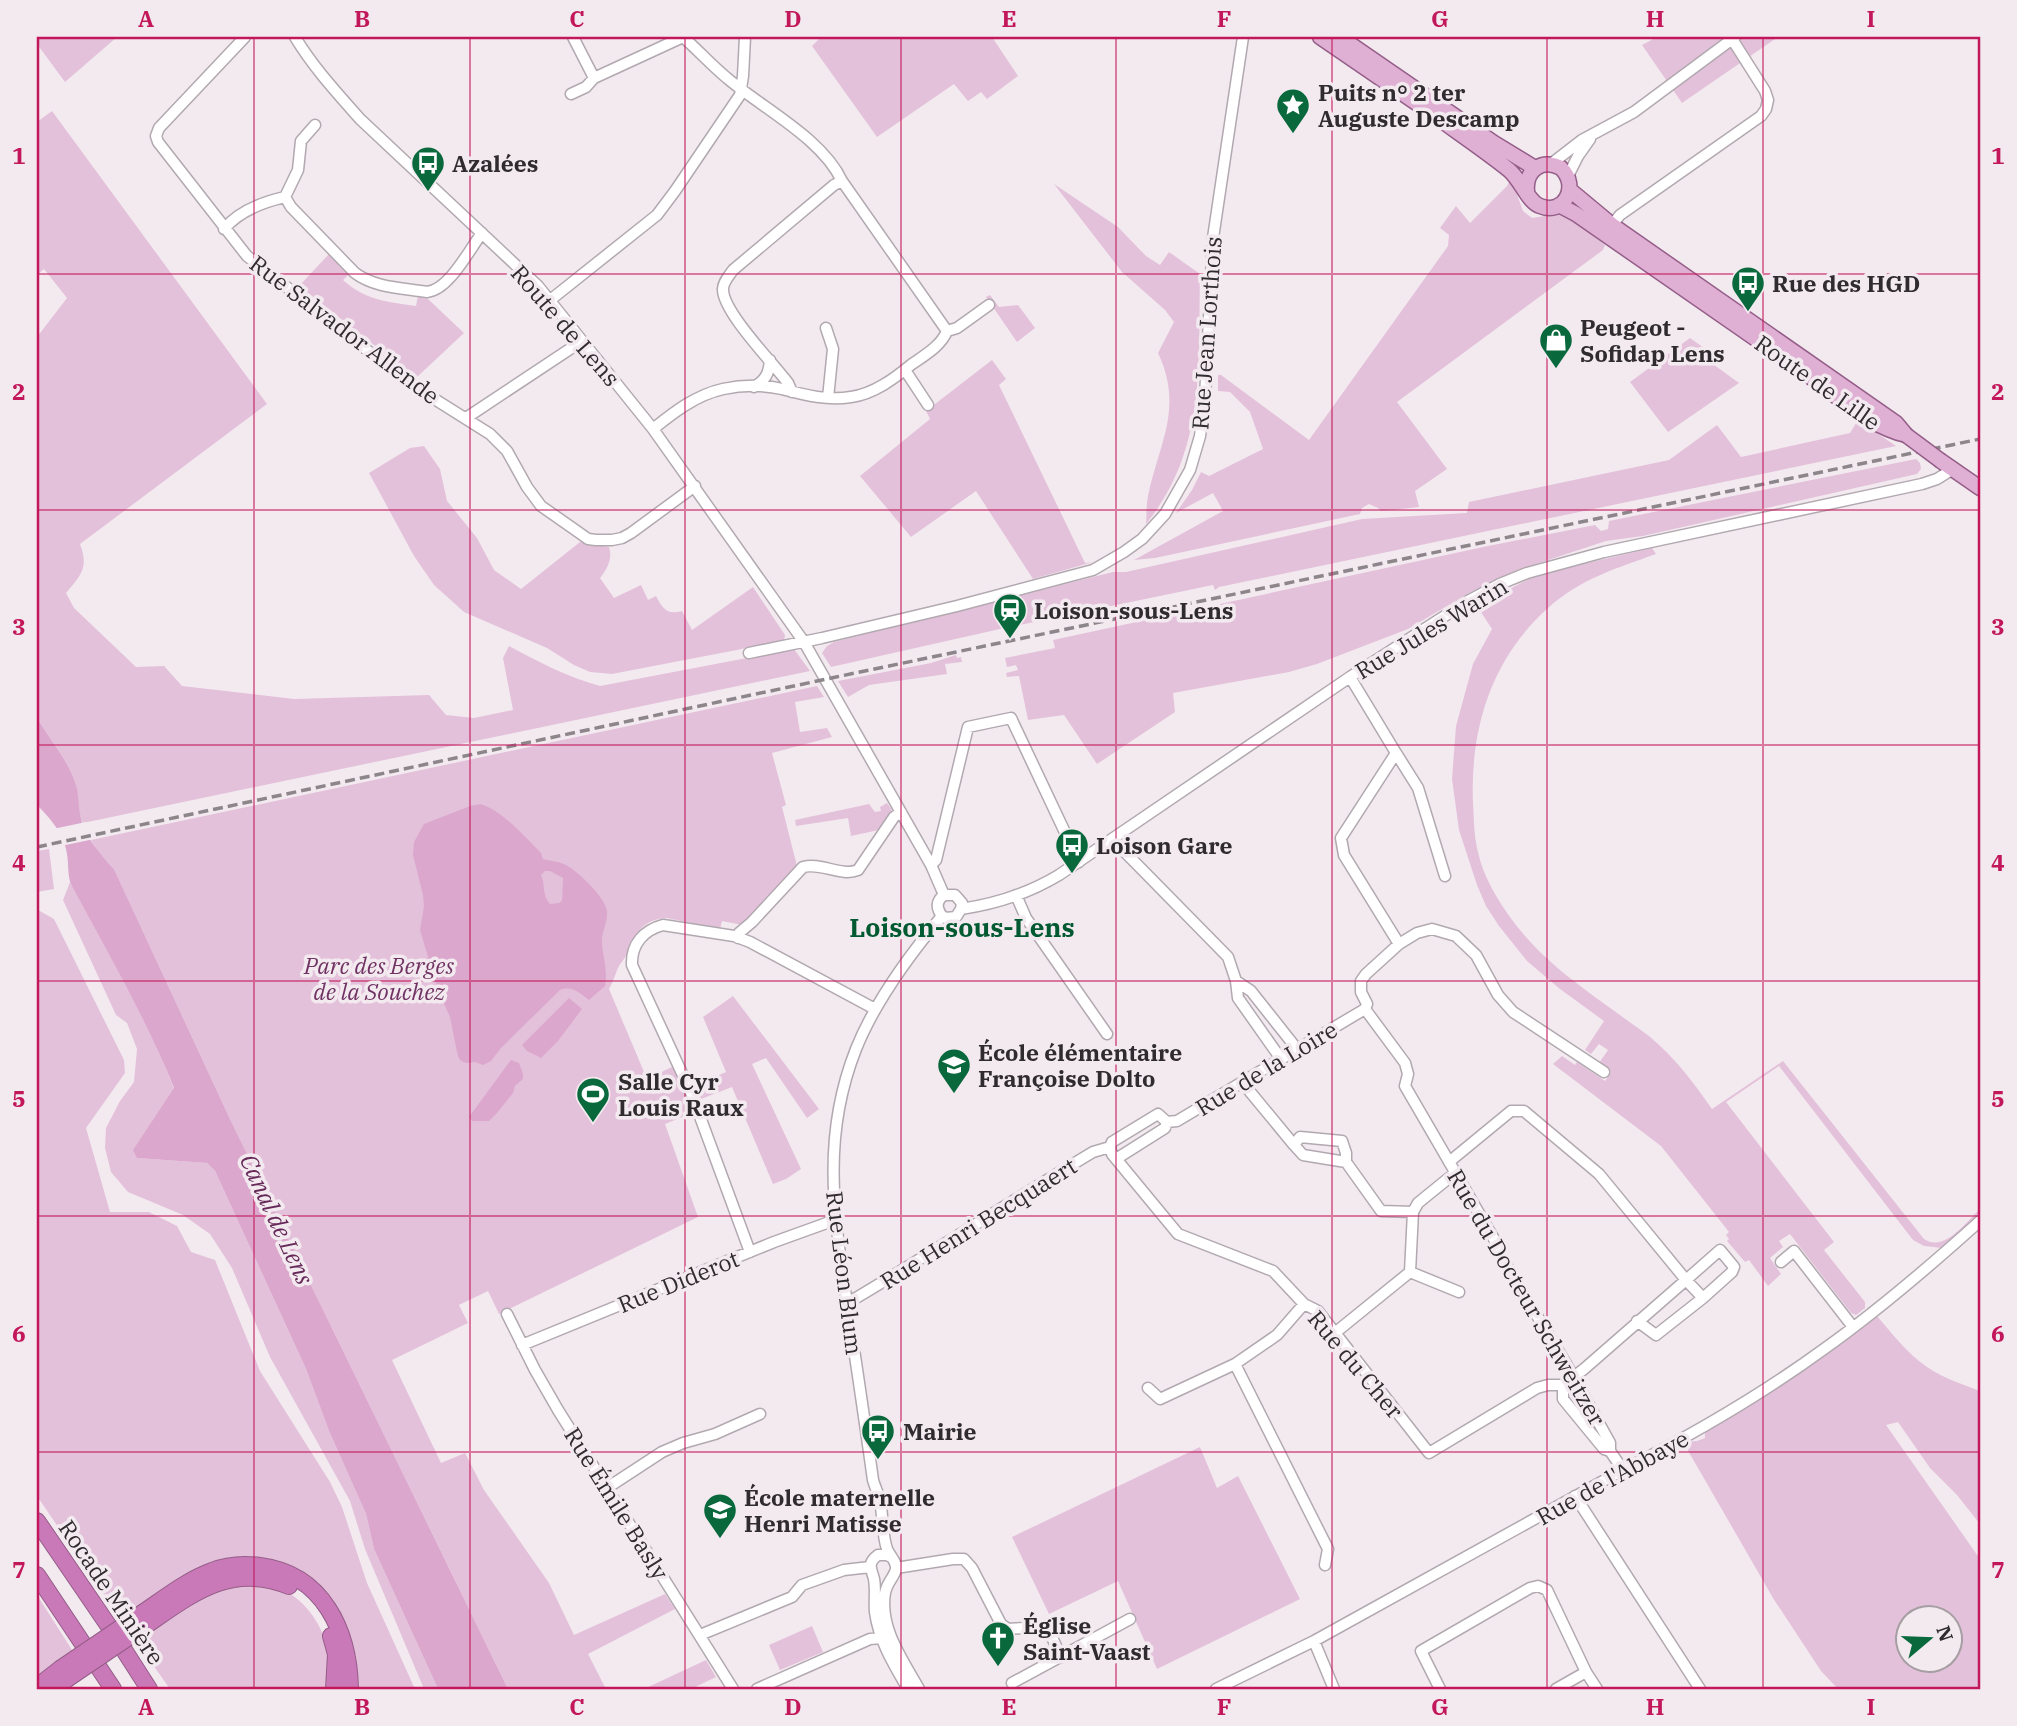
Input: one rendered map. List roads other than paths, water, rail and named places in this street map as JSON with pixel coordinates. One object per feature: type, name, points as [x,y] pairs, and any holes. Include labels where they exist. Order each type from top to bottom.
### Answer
[{"type":"highway","name":"Rocade Minière","points":[[37,1521],[149,1689]]},
{"type":"highway","points":[[37,1687],[63,1674],[141,1621],[195,1579],[218,1569],[241,1565],[272,1568],[288,1573],[317,1595],[337,1624],[347,1655],[349,1689]]},
{"type":"highway","points":[[37,1575],[113,1689]]},
{"type":"highway","points":[[141,1621],[210,1585],[231,1578],[253,1576],[275,1580],[293,1587],[307,1598],[326,1623],[336,1654],[334,1689]]},
{"type":"highway","points":[[108,1625],[133,1651],[160,1689]]},
{"type":"highway","points":[[51,1689],[63,1674]]},
{"type":"main road","points":[[1320,37],[1511,172],[1531,200],[1539,206],[1549,208],[1559,205],[1567,198],[1569,183],[1561,168],[1545,164],[1535,168],[1527,180],[1527,191]]},
{"type":"main road","points":[[1340,37],[1494,143],[1535,168]]},
{"type":"main road","name":"Route de Lille","points":[[1569,183],[1612,225],[1896,423],[1906,435],[1980,488]]},
{"type":"main road","name":"Route de Lille","points":[[1559,205],[1576,214],[1846,404],[1890,431],[1906,435]]},
{"type":"street","name":"Rue Salvador Allende","points":[[245,37],[159,128],[156,136],[224,229],[258,266],[409,383],[490,434],[512,459],[541,506],[588,539],[612,540],[631,533],[695,486]]},
{"type":"street","name":"Route de Lens","points":[[295,37],[305,53],[360,119],[538,286],[653,429],[804,642]]},
{"type":"street","points":[[573,37],[594,78]]},
{"type":"street","points":[[571,94],[586,87],[594,78],[683,37],[728,79],[814,145],[830,161],[947,331]]},
{"type":"street","points":[[549,300],[657,215],[675,191],[740,95],[745,37]]},
{"type":"street","name":"Rue Jean Lorthois","points":[[750,653],[957,606],[1093,570],[1142,539],[1165,514],[1190,470],[1200,436],[1205,398],[1213,238],[1243,37]]},
{"type":"street","points":[[1551,164],[1575,145],[1634,112],[1733,38],[1765,91],[1768,100],[1766,109],[1741,131],[1620,215],[1612,225]]},
{"type":"street","points":[[224,229],[238,216],[267,202],[285,197],[298,170],[301,141],[315,125]]},
{"type":"street","points":[[1569,183],[1578,156],[1596,132]]},
{"type":"street","points":[[792,392],[788,383],[733,316],[725,302],[724,283],[733,270],[842,181]]},
{"type":"street","points":[[285,197],[291,207],[355,273],[378,284],[435,292],[447,281],[482,233]]},
{"type":"street","points":[[947,331],[957,328],[989,305]]},
{"type":"street","points":[[826,328],[833,349],[828,398]]},
{"type":"street","points":[[653,429],[682,407],[721,389],[780,389],[828,398],[852,397],[875,390],[944,340],[947,331]]},
{"type":"street","points":[[466,418],[582,341]]},
{"type":"street","points":[[754,387],[762,382],[769,372],[770,360]]},
{"type":"street","points":[[905,370],[928,405]]},
{"type":"street","name":"Rue Jules Warin","points":[[961,909],[985,905],[1051,880],[1350,677],[1468,601],[1500,584],[1527,573],[1604,552],[1922,484],[1937,479],[1947,465]]},
{"type":"street","points":[[804,642],[931,865],[944,895]]},
{"type":"street","points":[[1350,677],[1418,788],[1445,876]]},
{"type":"street","points":[[931,865],[936,860],[968,727],[1011,718],[1079,862]]},
{"type":"street","points":[[1396,753],[1341,838],[1344,855],[1399,944]]},
{"type":"street","points":[[738,938],[739,933],[803,867],[813,864],[851,873],[858,870],[894,817],[901,812]]},
{"type":"street","points":[[1112,839],[1228,957],[1238,998],[1281,1059]]},
{"type":"street","points":[[944,895],[955,895],[962,904],[961,909],[959,914],[951,918],[942,916],[937,904],[944,895]]},
{"type":"street","points":[[1016,895],[1026,918],[1107,1034]]},
{"type":"street","name":"Rue Léon Blum","points":[[891,1557],[886,1545],[879,1498],[875,1489],[835,1220],[832,1172],[842,1097],[856,1050],[875,1009],[942,916]]},
{"type":"street","points":[[750,1252],[692,1095],[632,965],[635,947],[643,934],[653,928],[669,926],[738,938],[875,1009]]},
{"type":"street","points":[[1365,1009],[1367,1004],[1361,981],[1366,974],[1399,944],[1418,933],[1433,929],[1456,936],[1476,955],[1498,995],[1513,1012],[1604,1072]]},
{"type":"street","points":[[1236,981],[1251,991],[1297,1049]]},
{"type":"street","name":"Rue de la Loire","points":[[1110,1147],[1112,1142],[1158,1114],[1167,1122],[1177,1121],[1365,1009]]},
{"type":"street","name":"Rue du Docteur Schweitzer","points":[[1365,1009],[1405,1063],[1408,1074],[1405,1086],[1499,1253],[1573,1376],[1610,1443],[1610,1451],[1623,1470]]},
{"type":"street","points":[[1242,1082],[1303,1155],[1346,1162]]},
{"type":"street","points":[[1449,1162],[1511,1111],[1524,1111],[1599,1174],[1703,1298]]},
{"type":"street","name":"Rue de la Loire","points":[[1116,1159],[1165,1128],[1167,1122]]},
{"type":"street","points":[[1294,1145],[1300,1137],[1342,1141],[1346,1162],[1381,1211],[1413,1212]]},
{"type":"street","points":[[1110,1147],[1116,1159]]},
{"type":"street","name":"Rue Henri Becquaert","points":[[847,1301],[939,1249],[981,1220],[1093,1152],[1110,1147]]},
{"type":"street","name":"Rue du Cher","points":[[1116,1159],[1178,1234],[1273,1271],[1304,1304],[1318,1311],[1429,1453],[1536,1388],[1563,1385]]},
{"type":"street","points":[[1336,1332],[1410,1272],[1413,1212],[1419,1203],[1455,1173]]},
{"type":"street","name":"Rue Diderot","points":[[522,1345],[835,1220]]},
{"type":"street","name":"Rue de l'Abbaye","points":[[1216,1689],[1230,1686],[1314,1641],[1664,1449],[1783,1377],[1853,1327],[1980,1221]]},
{"type":"street","points":[[1610,1451],[1604,1449],[1563,1399],[1563,1385],[1584,1369],[1637,1321],[1720,1250],[1734,1267],[1732,1272],[1703,1298],[1656,1335],[1637,1321]]},
{"type":"street","points":[[1781,1262],[1794,1251],[1853,1327]]},
{"type":"street","points":[[1410,1272],[1459,1292]]},
{"type":"street","points":[[1148,1388],[1160,1399],[1235,1364],[1277,1335],[1304,1304]]},
{"type":"street","name":"Rue Émile Basly","points":[[507,1314],[558,1410],[733,1689]]},
{"type":"street","points":[[1235,1364],[1328,1549],[1325,1565]]},
{"type":"street","points":[[607,1488],[662,1452],[715,1434],[760,1414]]},
{"type":"street","name":"Rue Léon Blum","points":[[875,1489],[873,1498],[880,1549],[878,1555]]},
{"type":"street","points":[[1575,1496],[1700,1689]]},
{"type":"street","points":[[700,1635],[792,1597],[802,1585],[844,1570],[872,1572],[883,1581],[888,1579],[896,1568],[894,1560],[887,1555],[878,1555],[871,1562],[872,1572],[876,1613],[881,1638],[908,1689]]},
{"type":"street","points":[[896,1568],[964,1559],[972,1568],[1001,1624],[1008,1629],[1037,1627],[1051,1633],[1061,1657]]},
{"type":"street","points":[[888,1579],[884,1595],[890,1633],[896,1650],[919,1689]]},
{"type":"street","points":[[1440,1689],[1421,1651],[1530,1588],[1538,1586],[1548,1590],[1586,1672],[1597,1689]]},
{"type":"street","points":[[1012,1683],[1130,1619]]},
{"type":"street","points":[[757,1689],[870,1639],[881,1638]]},
{"type":"street","points":[[1314,1641],[1334,1689]]},
{"type":"street","points":[[1556,1689],[1586,1672]]},
{"type":"water","name":"Canal de Lens","points":[[37,718],[69,768],[77,788],[84,829],[97,850],[114,869],[230,1119],[508,1689],[438,1689],[374,1549],[366,1514],[329,1431],[306,1369],[215,1171],[207,1163],[137,1158],[133,1150],[174,1088],[139,1011],[70,882],[63,840],[52,821],[37,805]]},
{"type":"water","points":[[480,804],[497,812],[528,839],[543,859],[564,864],[576,872],[590,884],[607,911],[602,939],[605,986],[589,1000],[572,989],[560,990],[491,1061],[483,1065],[459,1059],[450,1017],[438,990],[420,930],[423,895],[413,855],[414,842],[424,824]],"holes":[[[550,871],[563,878],[562,901],[559,903],[550,904],[546,897],[541,875]]]},
{"type":"water","points":[[569,998],[582,1009],[558,1041],[541,1058],[527,1051],[522,1045]]},
{"type":"water","points":[[511,1060],[519,1063],[523,1079],[489,1121],[472,1121],[469,1117]]},
{"type":"railway","points":[[37,847],[836,677],[1980,439]]},
{"type":"place","name":"Puits n° 2 ter Auguste Descamp","points":[[1293,135]]},
{"type":"place","name":"Azalées","points":[[428,193]]},
{"type":"place","name":"Rue des HGD","points":[[1748,313]]},
{"type":"place","name":"Peugeot - Sofidap Lens","points":[[1556,370]]},
{"type":"place","name":"Loison-sous-Lens","points":[[1010,640]]},
{"type":"place","name":"Loison Gare","points":[[1072,875]]},
{"type":"place","name":"École élémentaire Françoise Dolto","points":[[954,1095]]},
{"type":"place","name":"Salle Cyr Louis Raux","points":[[593,1124]]},
{"type":"place","name":"Mairie","points":[[878,1461]]},
{"type":"place","name":"École maternelle Henri Matisse","points":[[720,1540]]},
{"type":"place","name":"Église Saint-Vaast","points":[[998,1668]]},
{"type":"district","name":"Loison-sous-Lens","points":[[962,927]]},
{"type":"park label","name":"Parc des Berges de la Souchez","points":[[379,978]]}]
